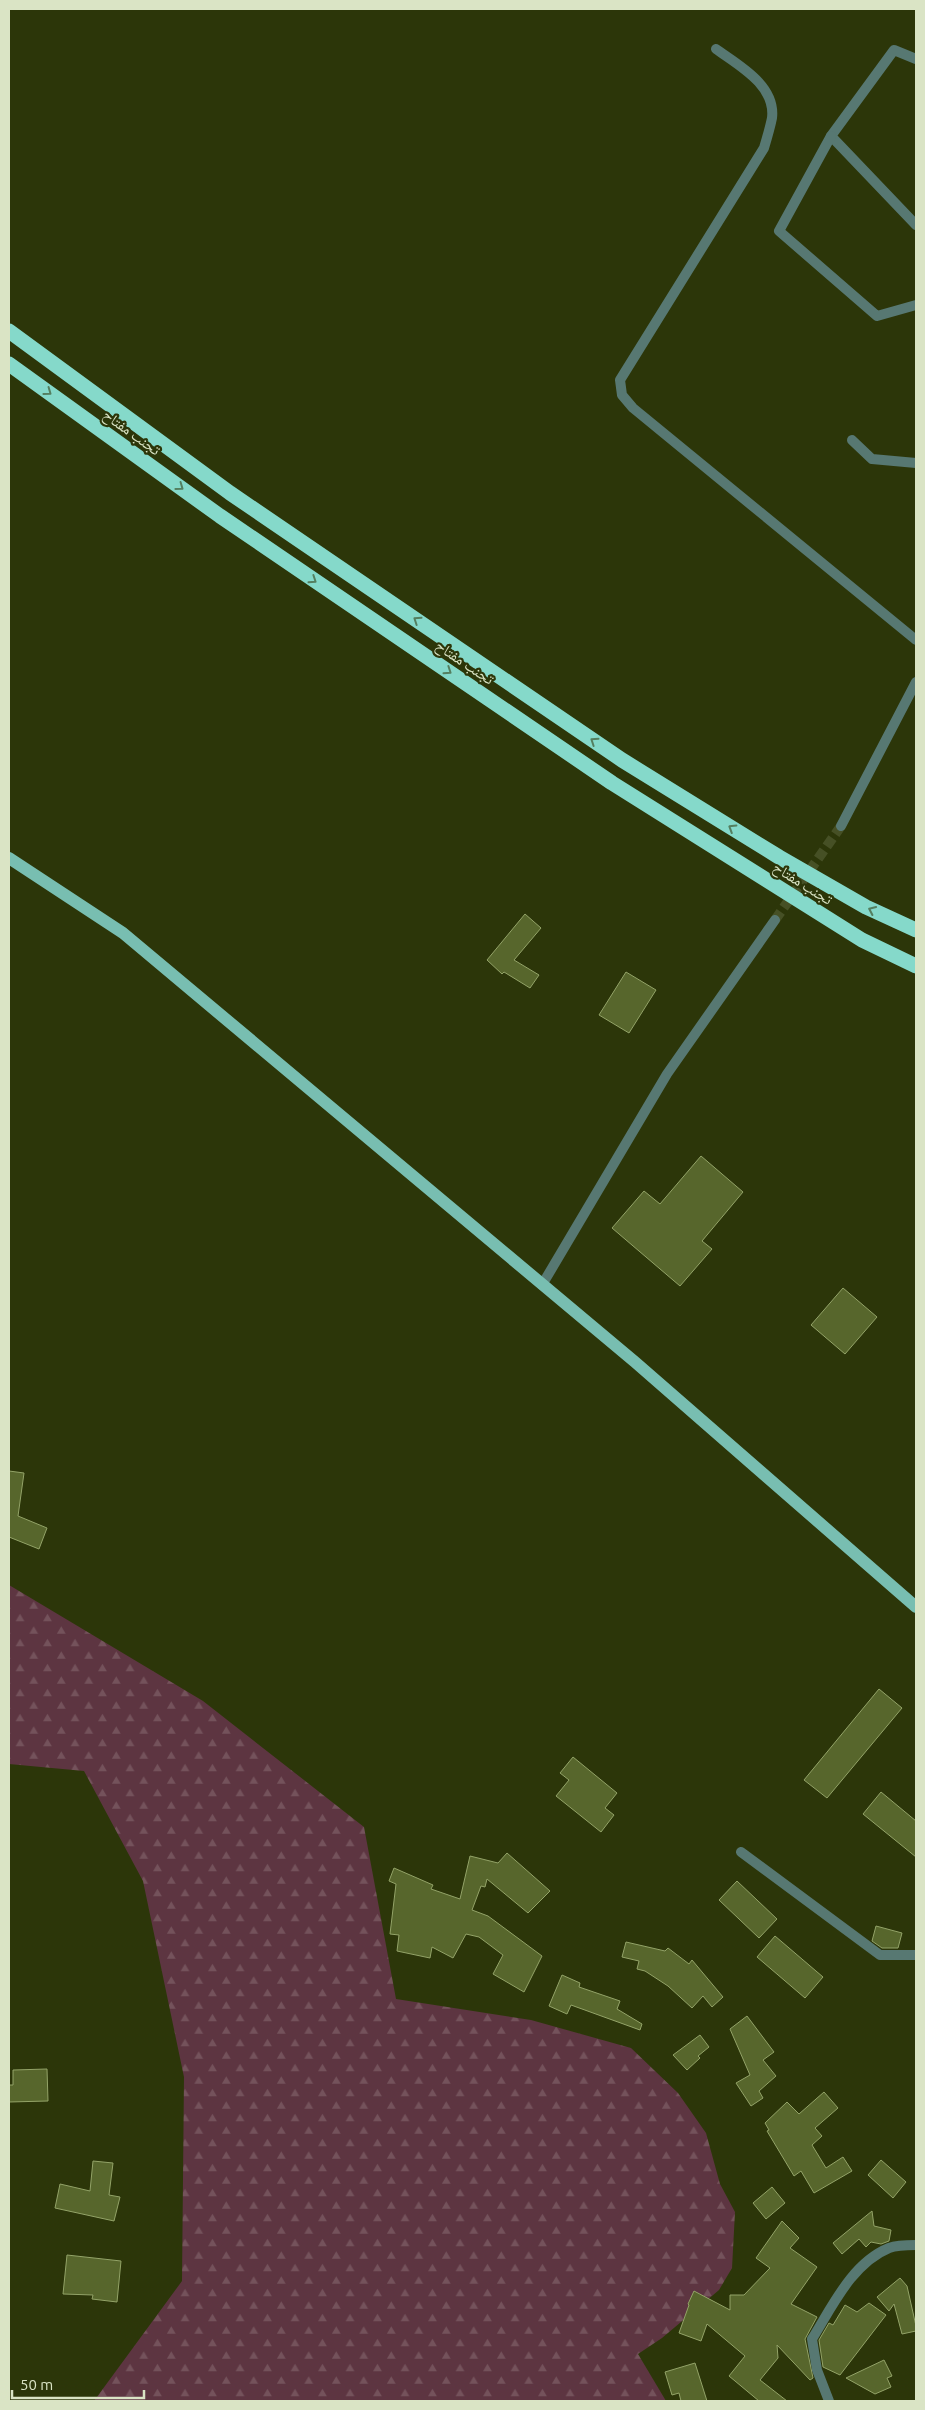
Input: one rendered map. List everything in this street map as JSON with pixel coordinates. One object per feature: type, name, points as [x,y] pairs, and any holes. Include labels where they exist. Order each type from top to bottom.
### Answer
[{"type":"highway","name":"تجنب مفتاح","points":[[9,331],[230,493],[622,760],[796,867],[866,907],[916,930]]},
{"type":"highway","name":"تجنب مفتاح","points":[[9,364],[220,516],[612,783],[862,940],[916,966]]},
{"type":"main road","points":[[9,858],[123,934],[635,1362],[916,1608]]},
{"type":"street","points":[[716,49],[752,76],[769,94],[772,116],[764,148],[620,380],[622,395],[633,408],[916,640]]},
{"type":"street","points":[[916,59],[894,50],[831,136],[779,231],[877,316],[916,305]]},
{"type":"street","points":[[831,136],[916,225]]},
{"type":"street","points":[[852,440],[872,459],[916,463]]},
{"type":"street","points":[[841,826],[916,682]]},
{"type":"street","points":[[542,1285],[667,1074],[775,920]]},
{"type":"street","points":[[741,1852],[880,1955],[916,1954]]},
{"type":"street","points":[[830,2401],[817,2370],[812,2339],[856,2272],[872,2258],[890,2248],[916,2244]]},
{"type":"green space","points":[[9,1585],[203,1701],[364,1827],[396,1999],[531,2020],[631,2048],[678,2093],[706,2133],[720,2184],[735,2212],[732,2268],[719,2290],[662,2338],[638,2354],[666,2401],[94,2401],[182,2281],[184,2077],[143,1881],[84,1771],[9,1764]]},
{"type":"building","points":[[525,914],[541,928],[514,960],[539,975],[530,988],[504,972],[502,974],[487,960]]},
{"type":"building","points":[[626,972],[656,990],[629,1033],[599,1015]]},
{"type":"building","points":[[701,1156],[743,1192],[702,1241],[712,1249],[680,1286],[612,1228],[644,1191],[660,1204]]},
{"type":"building","points":[[843,1288],[877,1317],[845,1354],[811,1325]]},
{"type":"building","points":[[9,1471],[24,1473],[18,1516],[47,1528],[39,1549],[9,1537]]},
{"type":"building","points":[[879,1689],[902,1708],[827,1798],[804,1780]]},
{"type":"building","points":[[573,1757],[617,1793],[605,1808],[614,1815],[601,1832],[556,1796],[569,1780],[560,1773]]},
{"type":"building","points":[[881,1792],[916,1821],[916,1857],[863,1814]]},
{"type":"building","points":[[507,1853],[550,1891],[528,1913],[487,1879],[485,1887],[481,1886],[472,1910],[488,1916],[542,1956],[524,1992],[493,1974],[503,1955],[479,1937],[466,1934],[453,1958],[432,1947],[430,1958],[397,1951],[399,1935],[390,1934],[396,1884],[389,1881],[394,1868],[433,1885],[431,1889],[460,1899],[470,1856],[498,1863]]},
{"type":"building","points":[[737,1881],[777,1919],[759,1938],[719,1900]]},
{"type":"building","points":[[876,1926],[902,1933],[898,1948],[882,1948],[872,1941]]},
{"type":"building","points":[[775,1936],[823,1977],[805,1998],[757,1957]]},
{"type":"building","points":[[626,1942],[665,1951],[668,1948],[689,1964],[692,1960],[723,1997],[712,2007],[703,1996],[692,2008],[668,1986],[645,1971],[637,1969],[639,1961],[622,1957]]},
{"type":"building","points":[[562,1975],[580,1983],[579,1987],[620,2001],[617,2009],[642,2024],[640,2030],[571,2005],[567,2014],[549,2006]]},
{"type":"building","points":[[747,2016],[774,2052],[763,2060],[776,2076],[759,2091],[763,2098],[751,2106],[736,2083],[750,2075],[730,2029]]},
{"type":"building","points":[[700,2035],[709,2047],[698,2056],[700,2058],[687,2070],[673,2055]]},
{"type":"building","points":[[47,2069],[48,2101],[9,2102],[9,2085],[13,2085],[13,2070]]},
{"type":"building","points":[[824,2092],[838,2108],[815,2128],[822,2136],[812,2145],[826,2168],[843,2157],[852,2171],[814,2193],[801,2171],[794,2176],[767,2131],[769,2130],[765,2123],[787,2102],[799,2114]]},
{"type":"building","points":[[881,2160],[906,2182],[893,2198],[868,2175]]},
{"type":"building","points":[[93,2161],[113,2163],[109,2195],[120,2197],[114,2221],[55,2208],[60,2184],[90,2191]]},
{"type":"building","points":[[772,2187],[785,2203],[766,2219],[753,2203]]},
{"type":"building","points":[[872,2211],[874,2226],[891,2230],[889,2241],[881,2244],[871,2242],[866,2247],[859,2239],[842,2254],[833,2243]]},
{"type":"building","points":[[782,2221],[799,2238],[790,2248],[817,2267],[791,2304],[817,2317],[805,2339],[813,2378],[810,2380],[777,2345],[778,2358],[760,2380],[787,2401],[759,2401],[729,2376],[745,2356],[707,2324],[701,2341],[679,2333],[694,2291],[730,2310],[730,2295],[744,2295],[770,2268],[756,2258]]},
{"type":"building","points":[[67,2255],[121,2261],[117,2302],[92,2299],[93,2295],[63,2294]]},
{"type":"building","points":[[900,2278],[907,2286],[916,2326],[916,2331],[902,2334],[894,2304],[889,2311],[877,2297]]},
{"type":"building","points":[[869,2303],[886,2315],[840,2375],[823,2367],[819,2340],[829,2323],[833,2325],[845,2305],[857,2312]]},
{"type":"building","points":[[884,2360],[892,2376],[887,2378],[891,2387],[875,2394],[846,2378]]},
{"type":"building","points":[[695,2363],[707,2401],[681,2401],[679,2393],[672,2395],[665,2372]]},
{"type":"tunnel","points":[[775,920],[841,826]]}]
